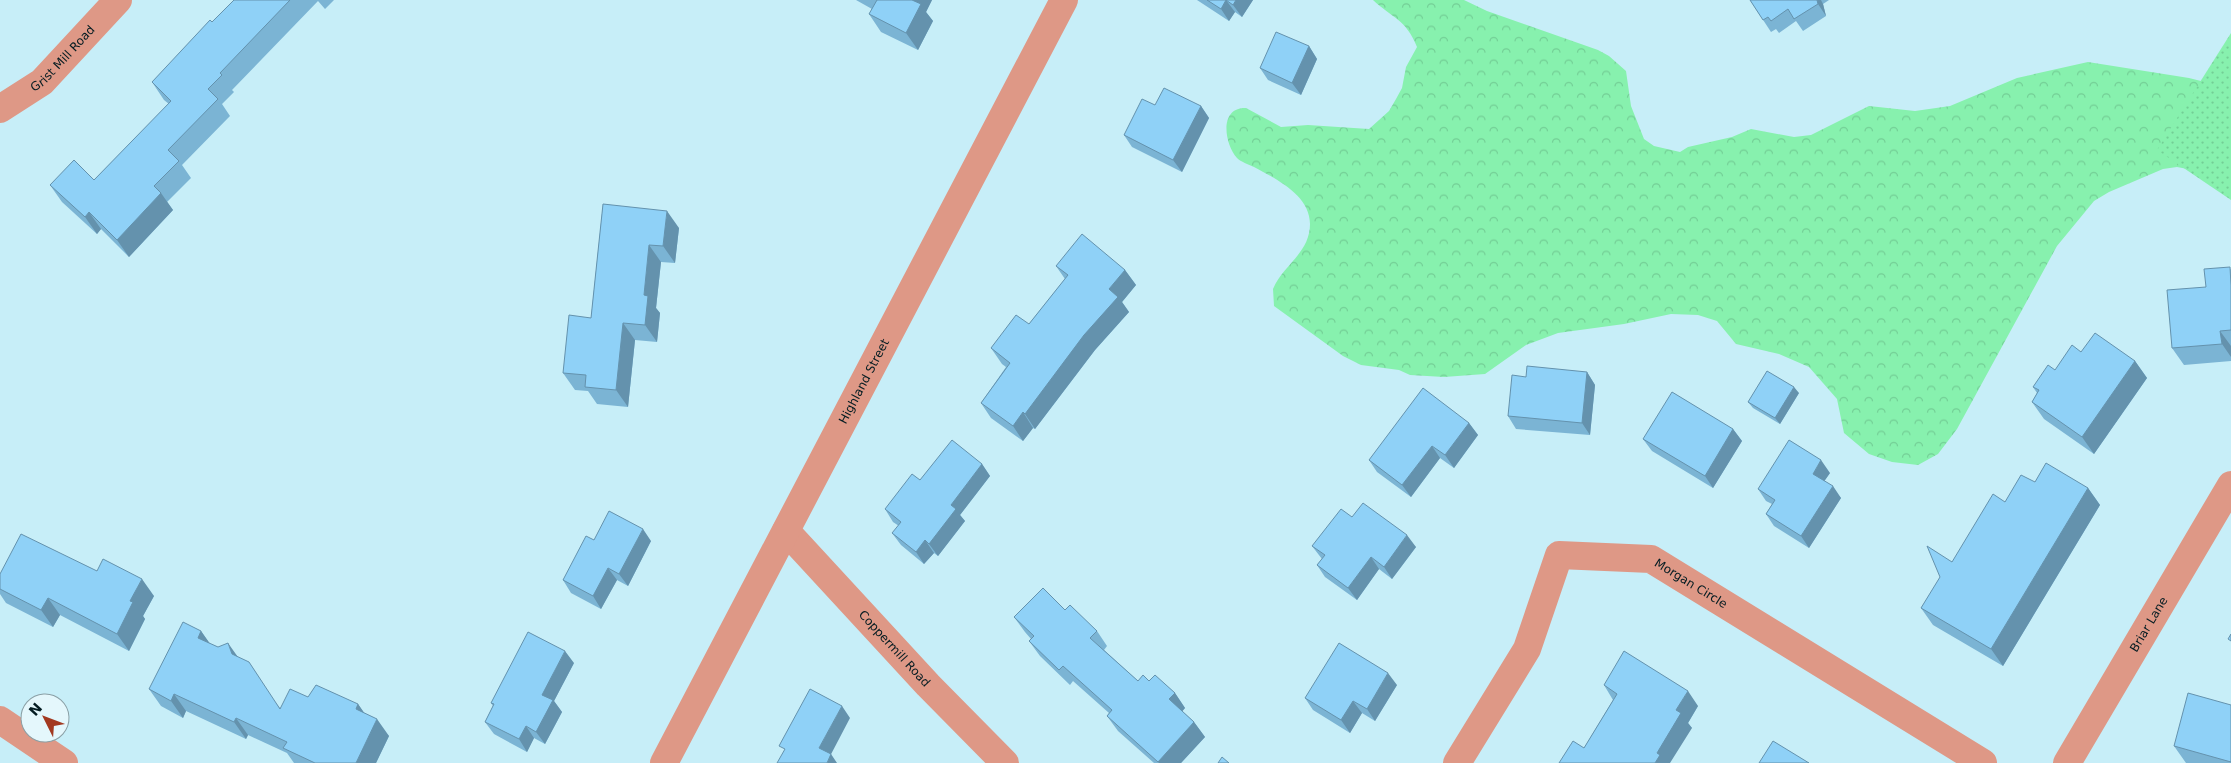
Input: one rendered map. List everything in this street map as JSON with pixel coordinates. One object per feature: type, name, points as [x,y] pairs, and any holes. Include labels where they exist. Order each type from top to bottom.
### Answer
[{"type":"street","name":"Grist Mill Road","points":[[0,109],[42,82],[118,0]]},
{"type":"street","name":"Highland Street","points":[[664,763],[1064,0]]},
{"type":"street","name":"Briar Lane","points":[[2067,763],[2231,485]]},
{"type":"street","name":"Coppermill Road","points":[[786,531],[928,685],[1005,763]]},
{"type":"street","name":"Morgan Circle","points":[[1457,763],[1527,649],[1560,555],[1652,559],[1983,763]]},
{"type":"street","points":[[0,720],[64,763]]},
{"type":"green space","points":[[1373,0],[1464,0],[1487,11],[1598,50],[1609,56],[1626,71],[1631,106],[1644,139],[1654,146],[1680,152],[1688,147],[1732,137],[1751,129],[1794,137],[1811,135],[1869,106],[1915,111],[1950,106],[2017,78],[2088,62],[2189,78],[2201,81],[2198,171],[2177,167],[2163,169],[2109,192],[2094,201],[2057,246],[1957,429],[1938,454],[1918,465],[1892,462],[1869,454],[1844,433],[1837,399],[1809,367],[1779,354],[1736,344],[1717,321],[1698,315],[1671,314],[1624,324],[1558,333],[1526,345],[1485,374],[1444,377],[1410,375],[1399,370],[1361,365],[1343,356],[1274,306],[1273,289],[1277,281],[1306,243],[1310,224],[1308,214],[1298,196],[1290,189],[1237,158],[1229,144],[1227,127],[1231,113],[1237,109],[1246,108],[1281,127],[1308,125],[1369,129],[1389,111],[1402,88],[1406,67],[1417,47],[1408,30]]},
{"type":"green space","points":[[2231,33],[2231,200],[2157,150]]},
{"type":"building","points":[[234,0],[290,0],[220,73],[222,75],[208,89],[218,99],[168,150],[179,161],[154,186],[161,193],[117,240],[89,212],[85,217],[50,185],[74,160],[94,180],[171,101],[152,82],[210,20],[212,22]]},
{"type":"building","points":[[877,0],[912,0],[921,4],[906,33],[869,14]]},
{"type":"building","points":[[1207,0],[1226,0],[1221,9]]},
{"type":"building","points":[[1226,0],[1236,0],[1233,5]]},
{"type":"building","points":[[1750,0],[1817,0],[1818,4],[1794,19],[1788,9],[1771,21],[1768,17],[1763,20]]},
{"type":"building","points":[[1276,32],[1309,46],[1292,83],[1260,68]]},
{"type":"building","points":[[1164,88],[1201,106],[1173,160],[1124,135],[1142,99],[1155,105]]},
{"type":"building","points":[[603,204],[667,211],[663,246],[649,245],[644,295],[648,296],[645,325],[623,323],[616,390],[585,387],[586,375],[563,373],[569,315],[591,318]]},
{"type":"building","points":[[1082,234],[1125,270],[1109,289],[1118,297],[1084,335],[1025,414],[1023,412],[1013,426],[981,403],[1010,363],[991,348],[1016,315],[1029,324],[1068,275],[1056,266]]},
{"type":"building","points":[[2230,267],[2231,330],[2220,331],[2222,344],[2172,348],[2167,290],[2206,287],[2204,269]]},
{"type":"building","points":[[2095,333],[2135,361],[2082,437],[2032,402],[2039,390],[2033,387],[2048,365],[2055,370],[2072,345],[2081,352]]},
{"type":"building","points":[[1527,366],[1587,372],[1582,423],[1508,416],[1512,375],[1526,377]]},
{"type":"building","points":[[1767,371],[1794,387],[1775,418],[1748,402]]},
{"type":"building","points":[[1423,388],[1469,423],[1445,455],[1432,446],[1402,485],[1369,460]]},
{"type":"building","points":[[1672,392],[1733,429],[1705,476],[1643,439]]},
{"type":"building","points":[[952,440],[982,464],[951,505],[956,509],[929,544],[925,540],[916,552],[892,533],[901,522],[885,509],[912,474],[920,480]]},
{"type":"building","points":[[1789,440],[1821,460],[1813,474],[1833,486],[1801,536],[1766,514],[1775,500],[1758,489]]},
{"type":"building","points":[[2046,463],[2088,488],[1991,649],[1921,608],[1940,577],[1927,546],[1952,562],[1993,494],[2005,502],[2021,475],[2035,482]]},
{"type":"building","points":[[1363,503],[1407,535],[1384,567],[1371,557],[1348,588],[1317,565],[1325,555],[1312,546],[1341,509],[1352,517]]},
{"type":"building","points":[[609,511],[643,529],[619,574],[608,568],[593,596],[563,580],[586,536],[594,540]]},
{"type":"building","points":[[21,534],[97,571],[103,559],[142,579],[130,601],[133,602],[117,634],[48,598],[41,610],[0,589],[0,574]]},
{"type":"building","points":[[1043,588],[1065,610],[1070,605],[1097,631],[1090,638],[1138,681],[1143,675],[1149,681],[1155,675],[1175,693],[1169,699],[1194,722],[1158,762],[1107,716],[1112,710],[1063,666],[1059,670],[1029,641],[1034,636],[1014,617]]},
{"type":"building","points":[[183,622],[201,631],[198,638],[218,647],[228,643],[232,654],[249,662],[280,709],[290,689],[308,697],[316,685],[358,704],[356,709],[377,719],[356,763],[315,763],[283,748],[287,742],[236,718],[234,722],[174,694],[171,701],[149,689]]},
{"type":"building","points":[[528,632],[565,651],[542,695],[553,700],[536,732],[526,726],[519,739],[485,722],[494,704],[491,703]]},
{"type":"building","points":[[1339,643],[1388,673],[1367,709],[1353,701],[1341,720],[1305,698]]},
{"type":"building","points":[[1624,651],[1688,691],[1676,710],[1681,713],[1657,753],[1660,755],[1655,763],[1559,763],[1573,741],[1584,748],[1617,694],[1604,685]]},
{"type":"building","points":[[810,689],[842,706],[819,748],[831,754],[827,763],[777,763],[785,749],[779,746]]},
{"type":"building","points":[[2188,693],[2231,705],[2231,762],[2174,746]]},
{"type":"building","points":[[1773,741],[1809,763],[1759,763]]},
{"type":"building","points":[[1222,757],[1229,763],[1218,763]]}]
